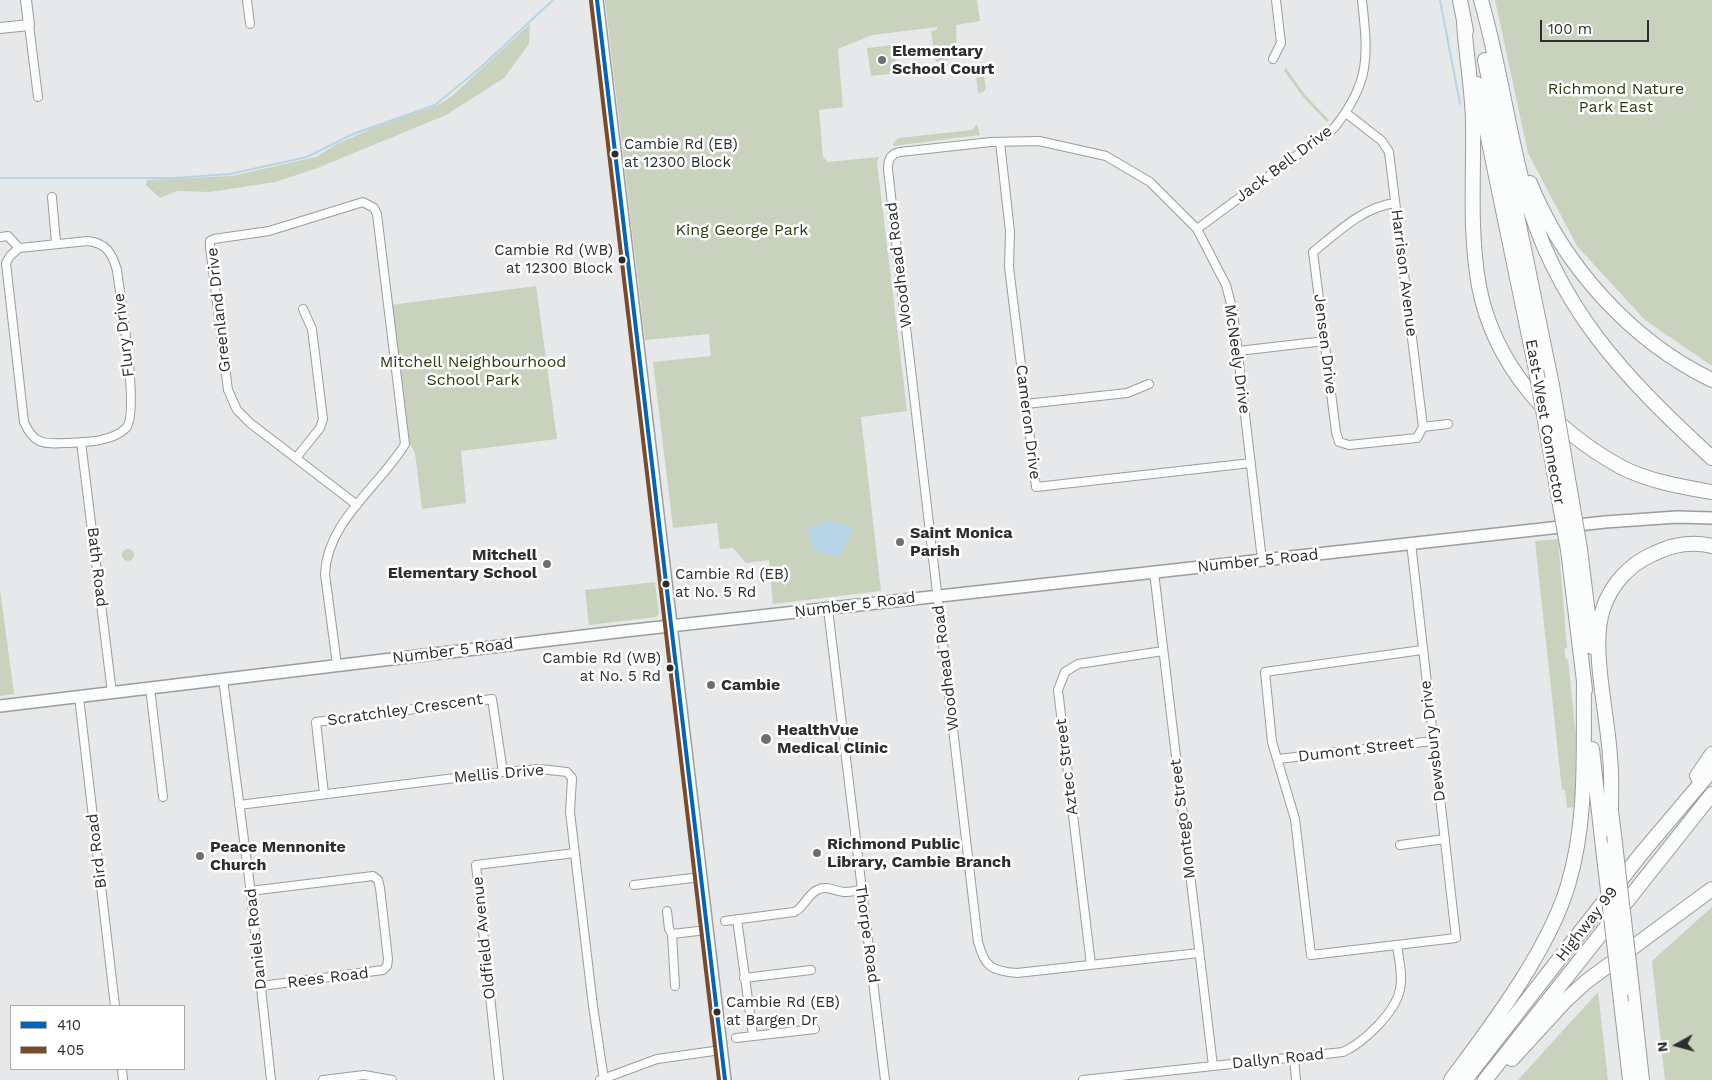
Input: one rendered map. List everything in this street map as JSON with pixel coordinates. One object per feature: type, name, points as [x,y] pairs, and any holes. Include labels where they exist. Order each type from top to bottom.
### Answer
[{"type":"highway","name":"East-West Connector","points":[[1460,0],[1574,549],[1584,681],[1630,1080]]},
{"type":"highway","name":"East-West Connector","points":[[1474,0],[1552,385],[1611,811],[1642,1080]]},
{"type":"highway","points":[[1481,0],[1524,189],[1537,229],[1554,267],[1584,321],[1620,368],[1644,394],[1712,458]]},
{"type":"highway","points":[[1464,22],[1473,118],[1473,224],[1479,286],[1495,335],[1516,376],[1530,395],[1574,437],[1623,467],[1665,482],[1712,492]]},
{"type":"highway","points":[[1512,137],[1547,218],[1576,266],[1624,319],[1664,350],[1712,380]]},
{"type":"highway","points":[[1611,811],[1610,758],[1600,654],[1599,630],[1602,609],[1611,590],[1623,574],[1642,558],[1662,549],[1683,544],[1712,546]]},
{"type":"highway","points":[[1451,1080],[1485,1034],[1524,974],[1554,922],[1568,885],[1582,805],[1584,681]]},
{"type":"highway","points":[[1641,854],[1712,754]]},
{"type":"highway","name":"Highway 99","points":[[1465,1080],[1641,854],[1712,770]]},
{"type":"highway","name":"Highway 99","points":[[1485,1080],[1712,794]]},
{"type":"highway","points":[[1493,1080],[1566,1000],[1587,982],[1712,889]]},
{"type":"main road","points":[[597,0],[725,1080]]},
{"type":"main road","name":"Number 5 Road","points":[[0,706],[672,625],[1411,543],[1630,519],[1712,518]]},
{"type":"street","points":[[26,0],[38,97]]},
{"type":"street","points":[[247,0],[250,24]]},
{"type":"street","points":[[1273,59],[1281,43],[1276,0]]},
{"type":"street","name":"Jack Bell Drive","points":[[1197,228],[1334,128],[1346,114],[1359,92],[1366,69],[1366,42],[1362,0]]},
{"type":"street","points":[[0,28],[29,25]]},
{"type":"street","name":"Harrison Avenue","points":[[1346,114],[1382,141],[1389,152],[1423,427]]},
{"type":"street","name":"McNeely Drive","points":[[892,156],[900,152],[1000,142],[1039,141],[1106,156],[1150,182],[1197,228],[1226,284],[1233,312],[1262,560]]},
{"type":"street","name":"Cameron Drive","points":[[1000,142],[1010,232],[1009,268],[1036,487],[1250,463]]},
{"type":"street","name":"Woodhead Road","points":[[892,156],[888,161],[890,186],[978,942],[981,954],[986,963],[999,972],[1017,972],[1200,953]]},
{"type":"street","points":[[52,197],[56,243]]},
{"type":"street","name":"Greenland Drive","points":[[337,665],[325,562],[340,529],[404,444],[377,214],[369,204],[362,202],[269,231],[214,239],[210,242],[228,390],[237,410],[250,423],[357,505]]},
{"type":"street","name":"Jensen Drive","points":[[1395,203],[1382,205],[1352,221],[1314,252],[1324,341],[1339,442],[1349,445],[1417,438],[1423,427]]},
{"type":"street","points":[[0,237],[8,236],[19,248],[10,256],[6,263],[0,255]]},
{"type":"street","name":"Flury Drive","points":[[6,263],[24,422],[29,434],[35,440],[51,444],[81,442],[110,437],[120,433],[127,427],[130,420],[132,397],[117,270],[112,255],[105,246],[98,242],[56,243],[19,248]]},
{"type":"street","points":[[296,458],[320,428],[323,419],[312,329],[303,309]]},
{"type":"street","points":[[1238,351],[1324,341]]},
{"type":"street","points":[[1026,404],[1128,393],[1149,384]]},
{"type":"street","points":[[243,430],[250,423]]},
{"type":"street","points":[[1423,427],[1448,424]]},
{"type":"street","name":"Bath Road","points":[[81,442],[112,693]]},
{"type":"street","name":"Dewsbury Drive","points":[[1397,946],[1456,938],[1411,543]]},
{"type":"street","name":"Montego Street","points":[[1154,572],[1213,1066]]},
{"type":"street","name":"Thorpe Road","points":[[828,609],[885,1080]]},
{"type":"street","points":[[1397,946],[1310,955],[1295,819],[1272,742],[1265,672],[1422,650]]},
{"type":"street","name":"Aztec Street","points":[[1091,965],[1058,690],[1065,672],[1078,664],[1163,652]]},
{"type":"street","name":"Daniels Road","points":[[223,679],[250,891],[271,1080]]},
{"type":"street","points":[[150,688],[163,797]]},
{"type":"street","name":"Bird Road","points":[[79,697],[115,1005]]},
{"type":"street","name":"Scratchley Crescent","points":[[324,794],[316,722],[492,699],[503,772]]},
{"type":"street","name":"Dumont Street","points":[[1278,759],[1433,741]]},
{"type":"street","name":"Mellis Drive","points":[[239,805],[503,772],[540,769],[563,770],[571,775],[570,812],[602,1080]]},
{"type":"street","points":[[1400,845],[1445,839]]},
{"type":"street","name":"Oldfield Avenue","points":[[499,1080],[476,865],[575,853]]},
{"type":"street","name":"Rees Road","points":[[250,891],[373,876],[378,880],[383,914],[388,959],[387,966],[383,970],[261,986]]},
{"type":"street","points":[[634,885],[701,877]]},
{"type":"street","points":[[724,921],[794,912],[800,909],[810,895],[819,889],[831,888],[845,892],[861,890]]},
{"type":"street","points":[[667,911],[669,929],[672,934],[675,986]]},
{"type":"street","points":[[737,919],[753,1036]]},
{"type":"street","points":[[672,934],[707,930]]},
{"type":"street","name":"Dallyn Road","points":[[1083,1080],[1343,1052],[1368,1036],[1394,1003],[1400,989],[1397,946]]},
{"type":"street","points":[[744,978],[812,970]]},
{"type":"street","points":[[736,1038],[815,1028]]},
{"type":"street","points":[[602,1080],[657,1059],[721,1050]]},
{"type":"street","points":[[1294,1058],[1296,1080]]},
{"type":"street","points":[[323,1080],[364,1075],[392,1080]]},
{"type":"green space","name":"King George Park","points":[[605,0],[977,0],[980,21],[956,25],[957,58],[937,62],[935,60],[931,31],[937,30],[937,27],[872,35],[838,49],[843,107],[819,110],[823,157],[828,162],[879,157],[877,162],[907,411],[861,417],[881,591],[773,604],[769,560],[746,563],[733,548],[720,549],[717,523],[673,528],[653,362],[711,356],[709,334],[645,340]]},
{"type":"green space","name":"Richmond Nature Park East","points":[[1495,0],[1712,0],[1712,366],[1645,320],[1577,246],[1528,153]]},
{"type":"green space","points":[[530,24],[529,44],[504,78],[446,115],[315,169],[275,182],[210,192],[177,191],[160,198],[146,185],[147,180],[232,176],[316,157],[337,144],[373,128],[438,105],[451,97]]},
{"type":"green space","name":"Elementary School Court","points":[[894,45],[897,73],[871,76],[867,48]]},
{"type":"green space","points":[[975,67],[983,68],[986,89],[983,92],[978,93]]},
{"type":"green space","points":[[1286,68],[1305,95],[1329,120],[1327,122],[1303,97],[1284,70]]},
{"type":"green space","points":[[977,124],[980,135],[893,146],[898,138],[972,130]]},
{"type":"green space","name":"Mitchell Neighbourhood School Park","points":[[536,286],[557,439],[461,451],[466,503],[422,509],[415,453],[408,440],[391,305]]},
{"type":"green space","points":[[1558,539],[1567,648],[1564,649],[1566,659],[1568,659],[1576,736],[1575,807],[1567,808],[1565,790],[1562,790],[1535,541]]},
{"type":"green space","points":[[130,549],[133,550],[133,560],[126,561],[123,560],[122,553],[123,550]]},
{"type":"green space","points":[[655,582],[659,614],[656,617],[589,625],[585,590]]},
{"type":"green space","points":[[0,590],[14,694],[0,696]]},
{"type":"green space","points":[[1712,907],[1712,1080],[1665,1080],[1652,961]]},
{"type":"green space","points":[[1598,992],[1608,1080],[1518,1080]]},
{"type":"water","points":[[826,521],[853,527],[840,557],[813,550],[808,529]]},
{"type":"waterway","points":[[0,178],[175,178],[230,174],[307,157],[353,134],[435,105],[480,68],[553,0]]},
{"type":"waterway","points":[[1440,0],[1460,104]]},
{"type":"transit line","name":"410","points":[[597,0],[725,1080]]},
{"type":"transit line","name":"405","points":[[591,1],[719,1080]]},
{"type":"place","name":"Elementary School Court","points":[[882,60]]},
{"type":"place","name":"Cambie Rd (EB) at 12300 Block","points":[[615,154]]},
{"type":"place","name":"Cambie Rd (WB) at 12300 Block","points":[[622,260]]},
{"type":"place","name":"Saint Monica Parish","points":[[900,542]]},
{"type":"place","name":"Mitchell Elementary School","points":[[547,564]]},
{"type":"place","name":"Cambie Rd (EB) at No. 5 Rd","points":[[666,584]]},
{"type":"place","name":"Cambie Rd (WB) at No. 5 Rd","points":[[670,668]]},
{"type":"place","name":"Cambie","points":[[711,685]]},
{"type":"place","name":"HealthVue Medical Clinic","points":[[766,739]]},
{"type":"place","name":"Richmond Public Library, Cambie Branch","points":[[817,853]]},
{"type":"place","name":"Peace Mennonite Church","points":[[200,856]]},
{"type":"place","name":"Cambie Rd (EB) at Bargen Dr","points":[[717,1012]]}]
